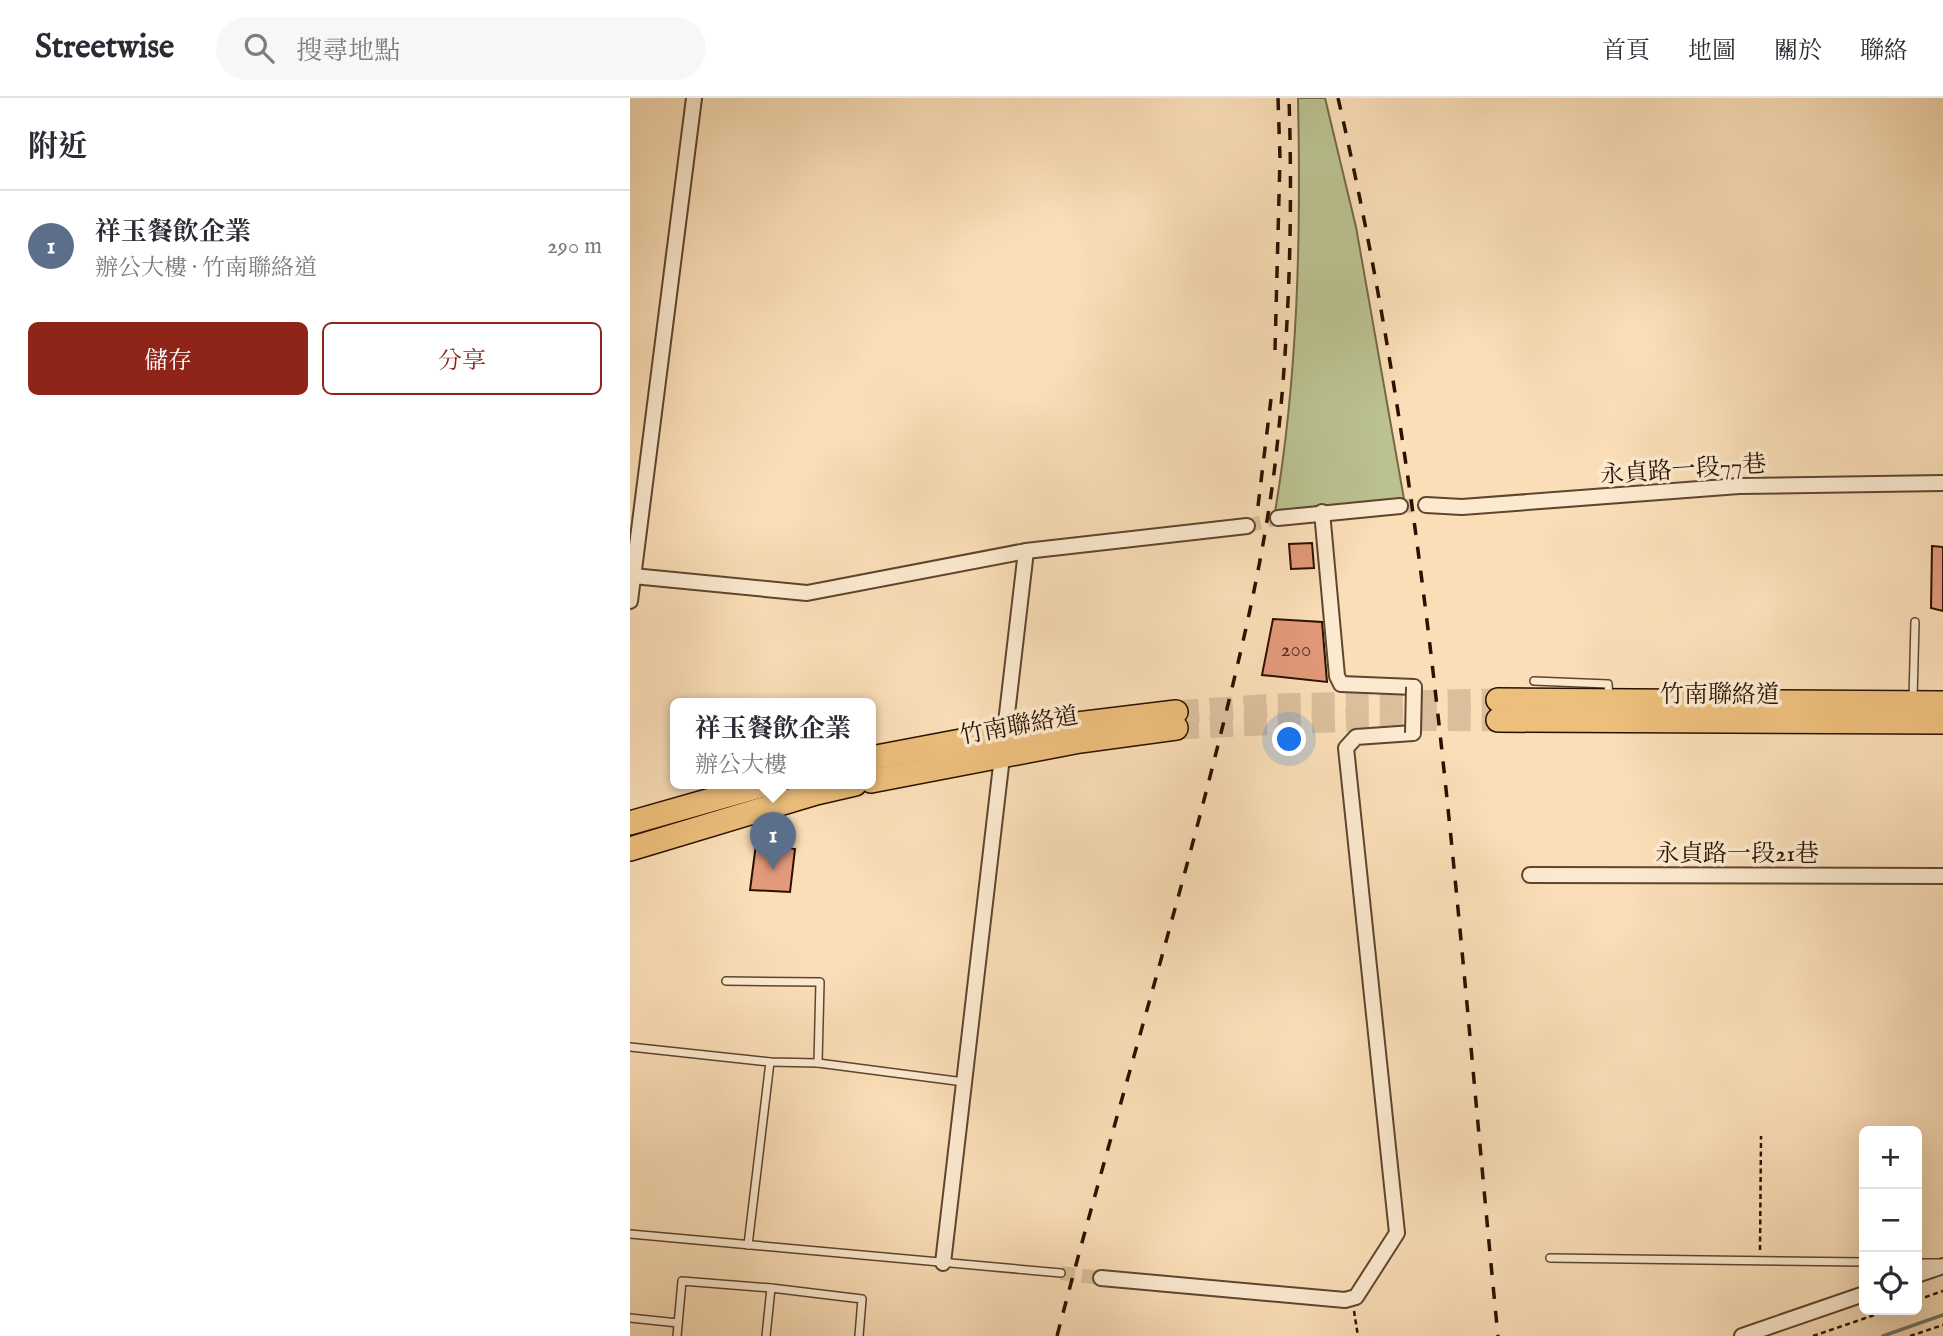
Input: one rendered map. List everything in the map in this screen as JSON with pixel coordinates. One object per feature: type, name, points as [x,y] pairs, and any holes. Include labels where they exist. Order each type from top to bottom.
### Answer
[{"type":"main road","name":"竹南聯絡道","points":[[1931,701],[1609,701],[1498,710],[1943,722]]},
{"type":"main road","name":"竹南聯絡道","points":[[876,757],[1003,744],[1176,720]]},
{"type":"main road","points":[[1884,721],[1943,733]]},
{"type":"main road","name":"竹南聯絡道","points":[[876,780],[1003,744]]},
{"type":"main road","points":[[630,823],[749,789]]},
{"type":"main road","points":[[630,849],[765,807],[836,789]]},
{"type":"street","points":[[630,601],[694,98]]},
{"type":"street","name":"永貞路一段77巷","points":[[1426,505],[1462,508],[1739,486],[1943,483]]},
{"type":"street","points":[[1278,518],[1400,506]]},
{"type":"street","points":[[1101,1278],[1345,1300],[1353,1298],[1397,1233],[1346,748],[1356,737],[1413,733],[1414,687],[1341,684],[1337,676],[1322,512]]},
{"type":"street","points":[[632,570],[807,593],[1026,551],[1247,526]]},
{"type":"street","points":[[943,1263],[1026,551]]},
{"type":"street","name":"永貞路一段21巷","points":[[1530,875],[1943,876]]},
{"type":"street","points":[[1922,1273],[1943,1265]]},
{"type":"street","points":[[1742,1336],[1859,1296]]},
{"type":"lane","points":[[1915,622],[1931,701]]},
{"type":"lane","points":[[1534,681],[1608,684],[1609,701]]},
{"type":"lane","points":[[726,981],[820,982],[818,1063]]},
{"type":"lane","points":[[630,1047],[769,1062],[818,1063],[964,1082]]},
{"type":"lane","points":[[748,1245],[769,1062]]},
{"type":"lane","points":[[630,1234],[1061,1273]]},
{"type":"lane","points":[[1549,1258],[1859,1262]]},
{"type":"lane","points":[[1922,1263],[1943,1265]]},
{"type":"lane","points":[[677,1336],[682,1280],[862,1299],[859,1336]]},
{"type":"lane","points":[[766,1336],[771,1288]]},
{"type":"lane","points":[[630,1318],[678,1323]]},
{"type":"path","points":[[1760,1261],[1761,1136]]},
{"type":"path","points":[[1922,1298],[1943,1291]]},
{"type":"path","points":[[1353,1298],[1358,1336]]},
{"type":"path","points":[[1813,1336],[1874,1315]]},
{"type":"path","points":[[1910,1336],[1943,1325]]},
{"type":"green space","points":[[1298,98],[1325,98],[1356,227],[1404,499],[1275,512],[1289,409],[1296,306]]},
{"type":"building","points":[[1312,543],[1314,568],[1291,569],[1289,544]]},
{"type":"building","points":[[1932,546],[1943,547],[1943,611],[1931,608]]},
{"type":"building","points":[[1273,619],[1322,622],[1327,682],[1262,675]]},
{"type":"building","points":[[756,844],[795,849],[790,892],[750,890]]},
{"type":"waterway","points":[[1883,1336],[1943,1315]]},
{"type":"tunnel","points":[[1400,506],[1426,505]]},
{"type":"tunnel","points":[[1247,526],[1278,518]]},
{"type":"tunnel","points":[[1176,712],[1273,705],[1498,700]]},
{"type":"tunnel","points":[[1176,728],[1371,719],[1498,720]]},
{"type":"tunnel","points":[[1061,1273],[1101,1278]]},
{"type":"railway","points":[[1275,350],[1280,158],[1278,98]]},
{"type":"railway","points":[[1057,1336],[1216,753],[1263,543],[1274,473],[1286,332],[1290,239],[1289,98]]},
{"type":"railway","points":[[1338,98],[1370,251],[1397,404],[1419,559],[1454,869],[1498,1336]]},
{"type":"railway","points":[[1258,506],[1271,399]]},
{"type":"place","name":"祥玉餐飲企業","points":[[773,870]]}]
